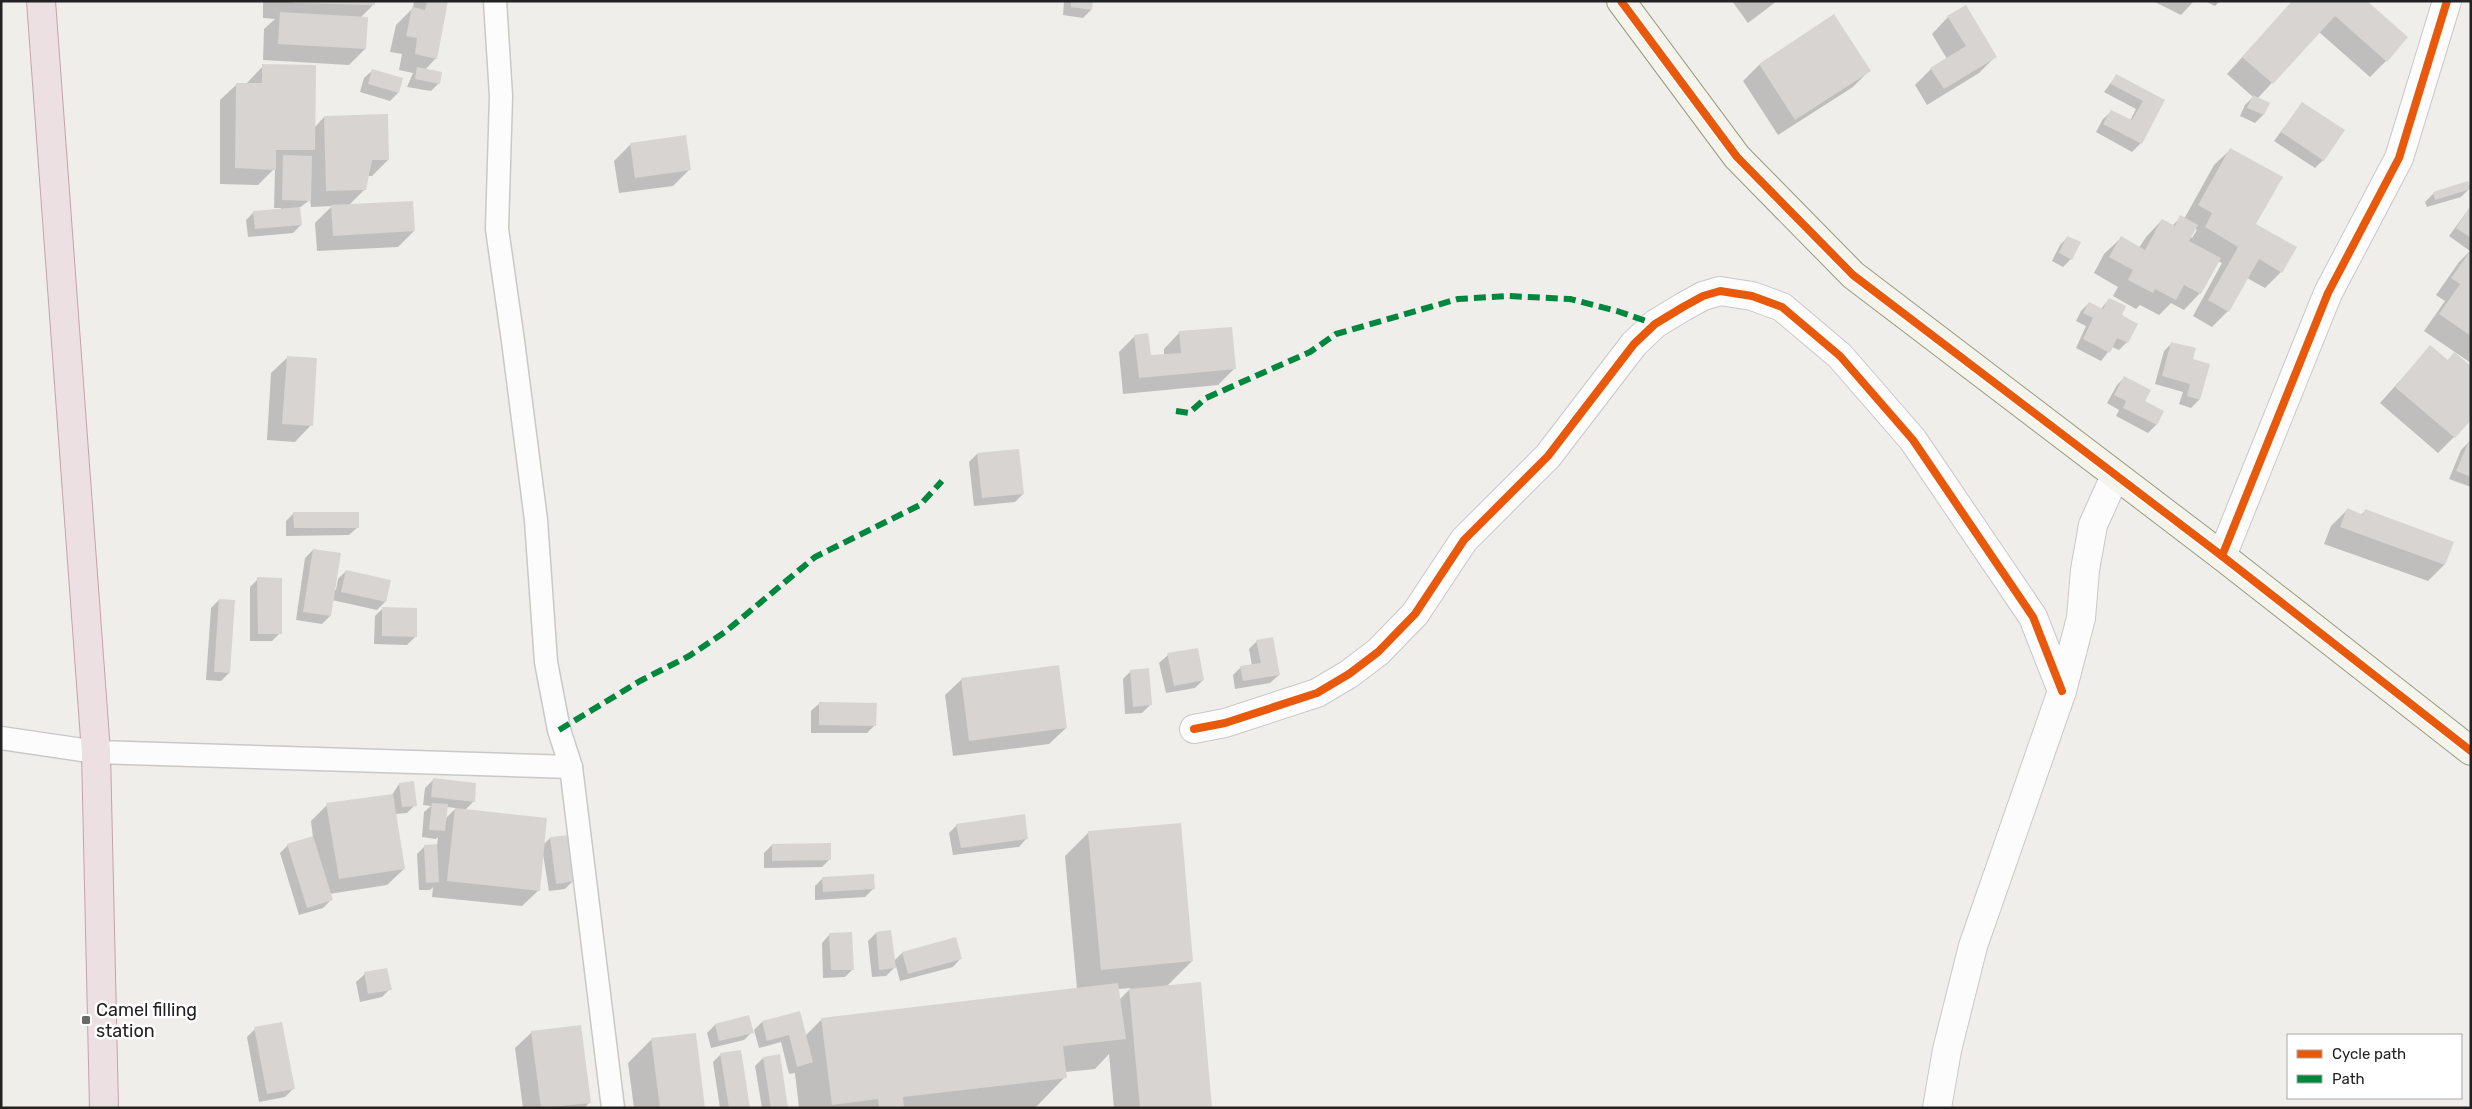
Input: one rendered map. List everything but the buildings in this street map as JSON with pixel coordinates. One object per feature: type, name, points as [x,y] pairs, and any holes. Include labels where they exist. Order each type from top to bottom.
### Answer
[{"type":"highway","points":[[41,1],[96,752],[104,1108]]},
{"type":"street","points":[[1621,1],[1737,157],[1853,275],[2222,556],[2471,751]]},
{"type":"street","points":[[2222,556],[2328,293],[2398,158],[2447,1]]},
{"type":"street","points":[[1194,729],[1225,723],[1317,693],[1350,674],[1378,652],[1415,614],[1464,540],[1548,456],[1634,344],[1654,324],[1683,306],[1703,296],[1720,291],[1752,296],[1782,307],[1840,356],[1913,440],[2033,617],[2062,691]]},
{"type":"street","points":[[1937,1108],[1947,1050],[1973,946],[2062,691],[2081,618],[2085,570],[2093,525],[2115,476]]},
{"type":"lane","points":[[495,1],[501,96],[496,230],[513,341],[536,520],[546,662],[559,730],[571,766],[613,1108]]},
{"type":"lane","points":[[1,738],[96,752],[571,766]]},
{"type":"marked path","points":[[1176,411],[1189,413],[1206,398],[1310,352],[1336,334],[1458,299],[1509,296],[1570,299],[1617,311],[1655,324]]},
{"type":"marked path","points":[[559,730],[640,681],[689,656],[725,632],[815,557],[920,505],[942,481]]},
{"type":"cycle path","points":[[1621,1],[1737,157],[1853,275],[2222,556],[2471,751]]},
{"type":"cycle path","points":[[2222,556],[2328,293],[2399,158],[2447,1]]},
{"type":"cycle path","points":[[1194,729],[1225,723],[1317,693],[1349,674],[1378,652],[1415,614],[1464,540],[1548,456],[1634,344],[1655,324],[1703,296],[1720,291],[1752,296],[1782,307],[1840,356],[1913,440],[2033,617],[2062,691]]},
{"type":"place","name":"Camel filling station","points":[[86,1020]]}]
